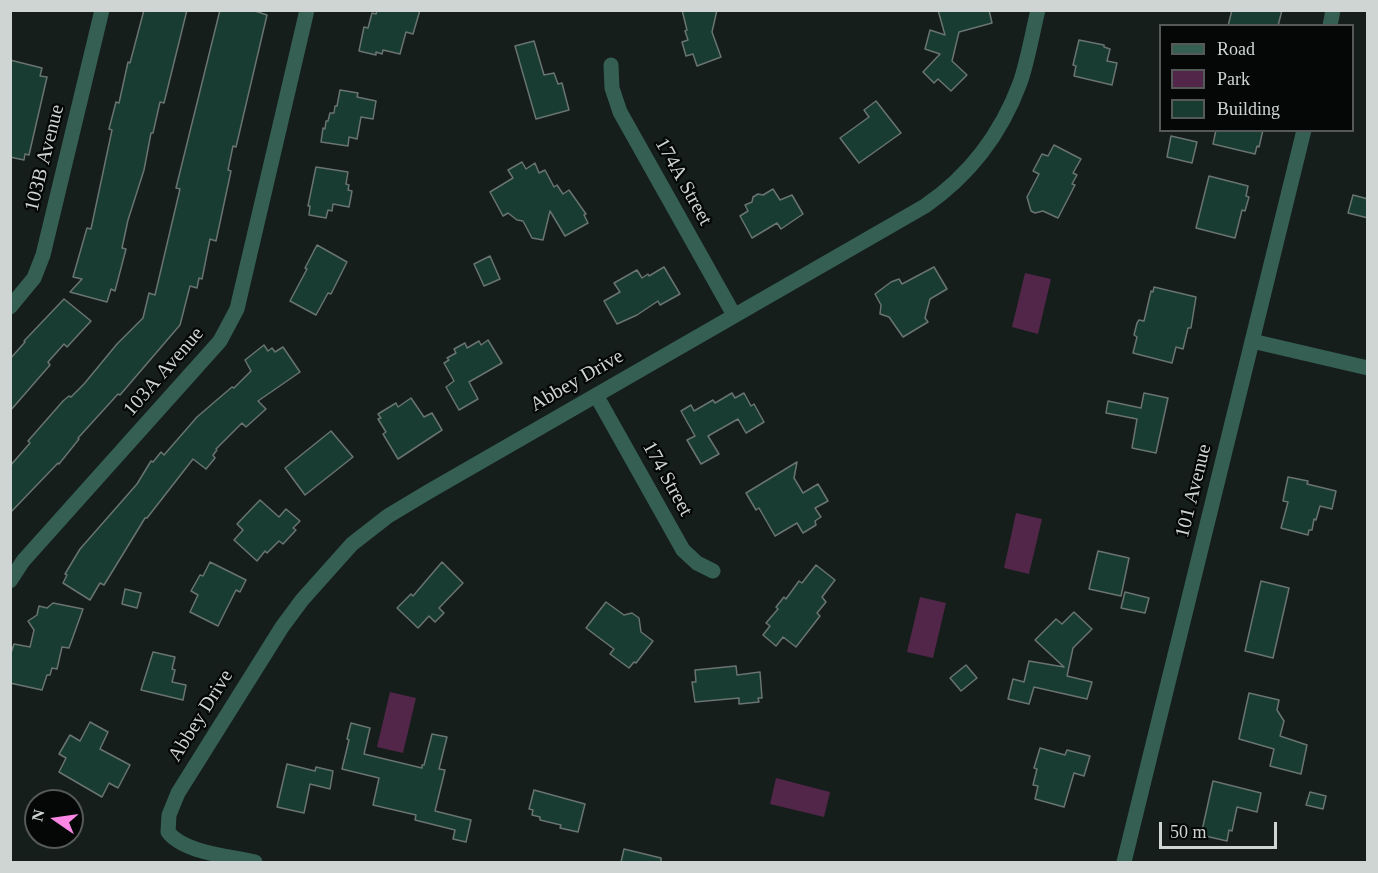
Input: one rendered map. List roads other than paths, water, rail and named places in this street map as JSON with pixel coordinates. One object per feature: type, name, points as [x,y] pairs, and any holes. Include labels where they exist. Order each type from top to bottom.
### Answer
[{"type":"street","name":"103B Avenue","points":[[10,307],[27,289],[39,269],[102,10]]},
{"type":"street","name":"103A Avenue","points":[[10,581],[23,561],[220,342],[237,309],[307,10]]},
{"type":"street","name":"Abbey Drive","points":[[255,862],[175,841],[168,832],[170,815],[178,792],[282,627],[334,562],[352,544],[388,516],[925,206],[947,191],[967,172],[1001,126],[1021,81],[1038,10]]},
{"type":"street","name":"174A Street","points":[[611,65],[612,88],[620,112],[734,315]]},
{"type":"street","name":"101 Avenue","points":[[1124,862],[1304,132]]},
{"type":"street","points":[[1252,341],[1368,368]]},
{"type":"street","name":"174 Street","points":[[596,395],[683,550],[698,563],[713,571]]}]
